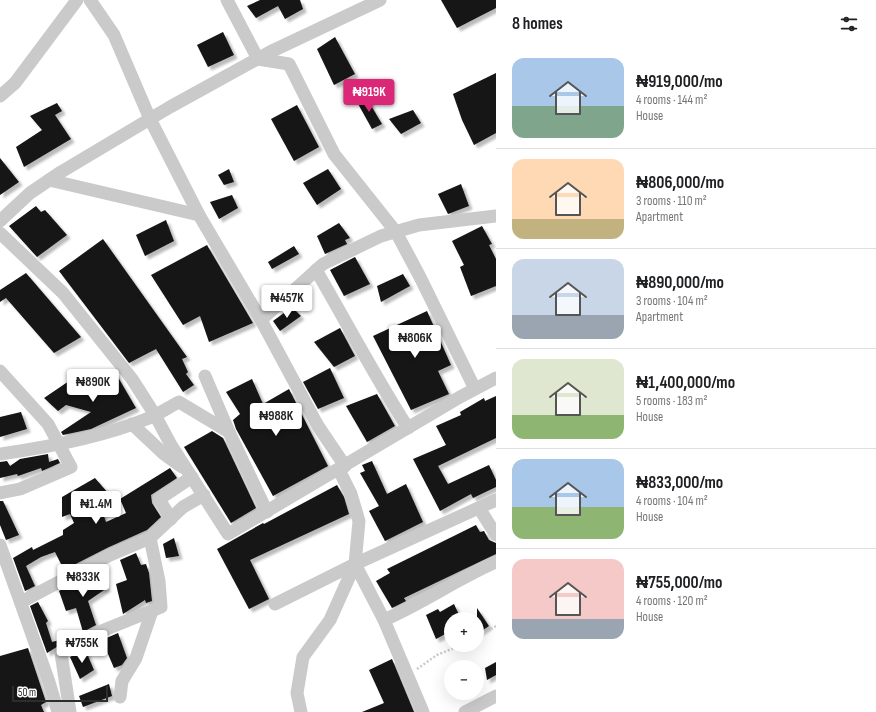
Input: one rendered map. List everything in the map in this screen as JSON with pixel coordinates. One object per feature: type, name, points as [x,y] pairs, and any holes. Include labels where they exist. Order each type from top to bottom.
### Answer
[{"type":"street","points":[[0,96],[16,84],[77,0]]},
{"type":"street","points":[[90,0],[114,35],[150,119],[199,215],[261,320],[342,468],[352,494],[359,522],[355,564],[330,620],[303,657],[297,693],[301,712]]},
{"type":"street","points":[[228,0],[258,59]]},
{"type":"street","points":[[0,221],[30,193],[49,180],[150,119],[258,59],[380,0]]},
{"type":"street","points":[[258,59],[289,64],[334,154],[396,232],[420,277],[475,389]]},
{"type":"street","points":[[49,180],[199,215]]},
{"type":"street","points":[[261,320],[324,264],[381,236],[419,225],[496,216]]},
{"type":"street","points":[[0,233],[63,293],[132,379],[155,415],[171,445],[228,534],[496,378]]},
{"type":"street","points":[[316,270],[354,333],[384,391],[408,428]]},
{"type":"street","points":[[0,371],[48,424],[71,468],[20,489],[0,493]]},
{"type":"street","points":[[205,376],[229,432],[267,512]]},
{"type":"street","points":[[0,454],[58,444],[132,424],[155,415],[179,402],[229,432]]},
{"type":"street","points":[[132,424],[164,454],[190,474]]},
{"type":"street","points":[[171,519],[159,498],[190,474]]},
{"type":"street","points":[[21,602],[110,555],[150,538],[184,507],[204,495]]},
{"type":"street","points":[[275,604],[355,564],[496,500]]},
{"type":"street","points":[[479,508],[496,534]]},
{"type":"street","points":[[70,712],[61,653],[104,630],[161,607],[159,581],[150,538]]},
{"type":"street","points":[[0,545],[58,712]]},
{"type":"street","points":[[384,620],[409,609],[470,573],[496,562]]},
{"type":"street","points":[[355,564],[384,620],[423,712]]},
{"type":"street","points":[[120,697],[122,681],[136,658],[152,611]]},
{"type":"street","points":[[465,712],[496,696]]},
{"type":"path","points":[[484,633],[496,626]]},
{"type":"path","points":[[408,675],[437,655],[444,652]]},
{"type":"building","points":[[260,0],[300,0],[303,9],[285,19],[278,6],[256,18],[247,6]]},
{"type":"building","points":[[441,0],[496,0],[496,8],[457,28]]},
{"type":"building","points":[[223,32],[234,55],[208,67],[197,45]]},
{"type":"building","points":[[335,37],[355,74],[334,85],[317,49]]},
{"type":"building","points":[[496,73],[496,133],[474,145],[462,120],[453,94]]},
{"type":"building","points":[[366,97],[382,124],[372,129],[357,102]]},
{"type":"building","points":[[57,103],[62,111],[55,115],[71,139],[24,167],[16,147],[42,130],[30,116]]},
{"type":"building","points":[[297,105],[319,147],[294,161],[271,119]]},
{"type":"building","points":[[413,110],[421,123],[401,134],[389,119]]},
{"type":"building","points":[[0,158],[19,182],[0,195]]},
{"type":"building","points":[[229,169],[234,182],[224,185],[218,175]]},
{"type":"building","points":[[328,169],[341,189],[317,205],[303,183]]},
{"type":"building","points":[[461,184],[469,206],[448,214],[438,194]]},
{"type":"building","points":[[232,195],[238,208],[219,219],[210,202]]},
{"type":"building","points":[[36,206],[41,212],[45,210],[67,235],[37,257],[9,226]]},
{"type":"building","points":[[166,220],[174,241],[145,256],[136,235]]},
{"type":"building","points":[[339,223],[350,238],[345,240],[347,244],[325,254],[317,236]]},
{"type":"building","points":[[482,226],[492,244],[489,245],[496,259],[496,286],[471,296],[460,267],[464,265],[452,241]]},
{"type":"building","points":[[103,239],[187,357],[182,359],[188,372],[186,374],[194,385],[183,392],[156,349],[129,363],[59,271]]},
{"type":"building","points":[[207,245],[253,323],[209,342],[200,316],[183,325],[151,275]]},
{"type":"building","points":[[294,246],[299,254],[272,269],[268,262]]},
{"type":"building","points":[[355,257],[370,284],[344,296],[330,270]]},
{"type":"building","points":[[26,273],[81,337],[54,353],[6,298],[0,302],[0,290]]},
{"type":"building","points":[[403,274],[410,286],[381,302],[377,286]]},
{"type":"building","points":[[292,307],[301,316],[280,331],[273,321]]},
{"type":"building","points":[[427,311],[451,365],[438,371],[449,394],[411,410],[373,336]]},
{"type":"building","points":[[340,328],[355,356],[334,367],[314,342]]},
{"type":"building","points":[[330,368],[344,398],[318,409],[303,382]]},
{"type":"building","points":[[115,372],[136,408],[91,429],[63,435],[61,432],[91,412],[66,405],[58,411],[44,398],[72,379],[83,394]]},
{"type":"building","points":[[252,379],[263,404],[289,389],[328,466],[273,496],[236,429],[233,420],[240,414],[226,392]]},
{"type":"building","points":[[377,394],[395,426],[367,442],[346,406]]},
{"type":"building","points":[[496,396],[496,438],[438,466],[448,484],[489,465],[496,480],[496,487],[473,498],[471,494],[440,511],[413,459],[446,445],[436,426],[461,415],[460,412],[484,398],[485,401]]},
{"type":"building","points":[[21,412],[27,429],[0,437],[0,417]]},
{"type":"building","points":[[212,431],[223,438],[256,508],[231,523],[184,447]]},
{"type":"building","points":[[48,454],[49,462],[58,459],[60,463],[42,471],[41,468],[18,476],[17,474],[0,478],[0,462],[7,461],[10,466],[20,459]]},
{"type":"building","points":[[372,461],[387,494],[406,484],[423,522],[385,541],[369,511],[379,506],[360,473],[365,471],[362,465]]},
{"type":"building","points":[[170,468],[177,478],[151,495],[152,503],[161,517],[147,530],[64,570],[55,552],[41,557],[26,566],[35,586],[25,591],[13,558],[32,547],[33,550],[63,535],[63,530],[74,523],[70,514],[62,517],[62,497],[95,478],[108,493],[98,499],[106,522],[126,513],[120,499]]},
{"type":"building","points":[[337,485],[344,497],[349,514],[250,560],[269,599],[249,609],[217,549],[263,523],[264,524]]},
{"type":"building","points":[[0,501],[3,501],[19,535],[6,540],[0,525]]},
{"type":"building","points":[[476,525],[480,532],[484,531],[489,540],[496,543],[496,554],[404,598],[406,601],[392,608],[376,581],[390,573],[387,569]]},
{"type":"building","points":[[174,538],[179,556],[166,558],[163,544]]},
{"type":"building","points":[[136,553],[141,565],[146,564],[149,573],[152,601],[146,603],[145,600],[123,614],[116,584],[127,580],[120,560]]},
{"type":"building","points":[[98,570],[107,588],[88,601],[96,625],[83,632],[76,608],[66,611],[59,591]]},
{"type":"building","points":[[38,602],[48,621],[46,623],[52,642],[67,638],[68,640],[47,653],[30,606]]},
{"type":"building","points":[[454,604],[458,612],[444,612],[444,635],[436,639],[426,615],[438,609],[440,612]]},
{"type":"building","points":[[484,618],[489,626],[484,629]]},
{"type":"building","points":[[118,633],[127,658],[122,665],[114,668],[102,640]]},
{"type":"building","points":[[28,648],[46,702],[41,705],[44,712],[0,712],[0,656]]},
{"type":"building","points":[[85,649],[94,670],[80,679],[70,657]]},
{"type":"building","points":[[392,659],[414,712],[362,712],[384,703],[369,670]]},
{"type":"building","points":[[496,662],[496,675],[487,680],[485,668]]},
{"type":"building","points":[[109,684],[112,696],[83,707],[79,696]]}]
